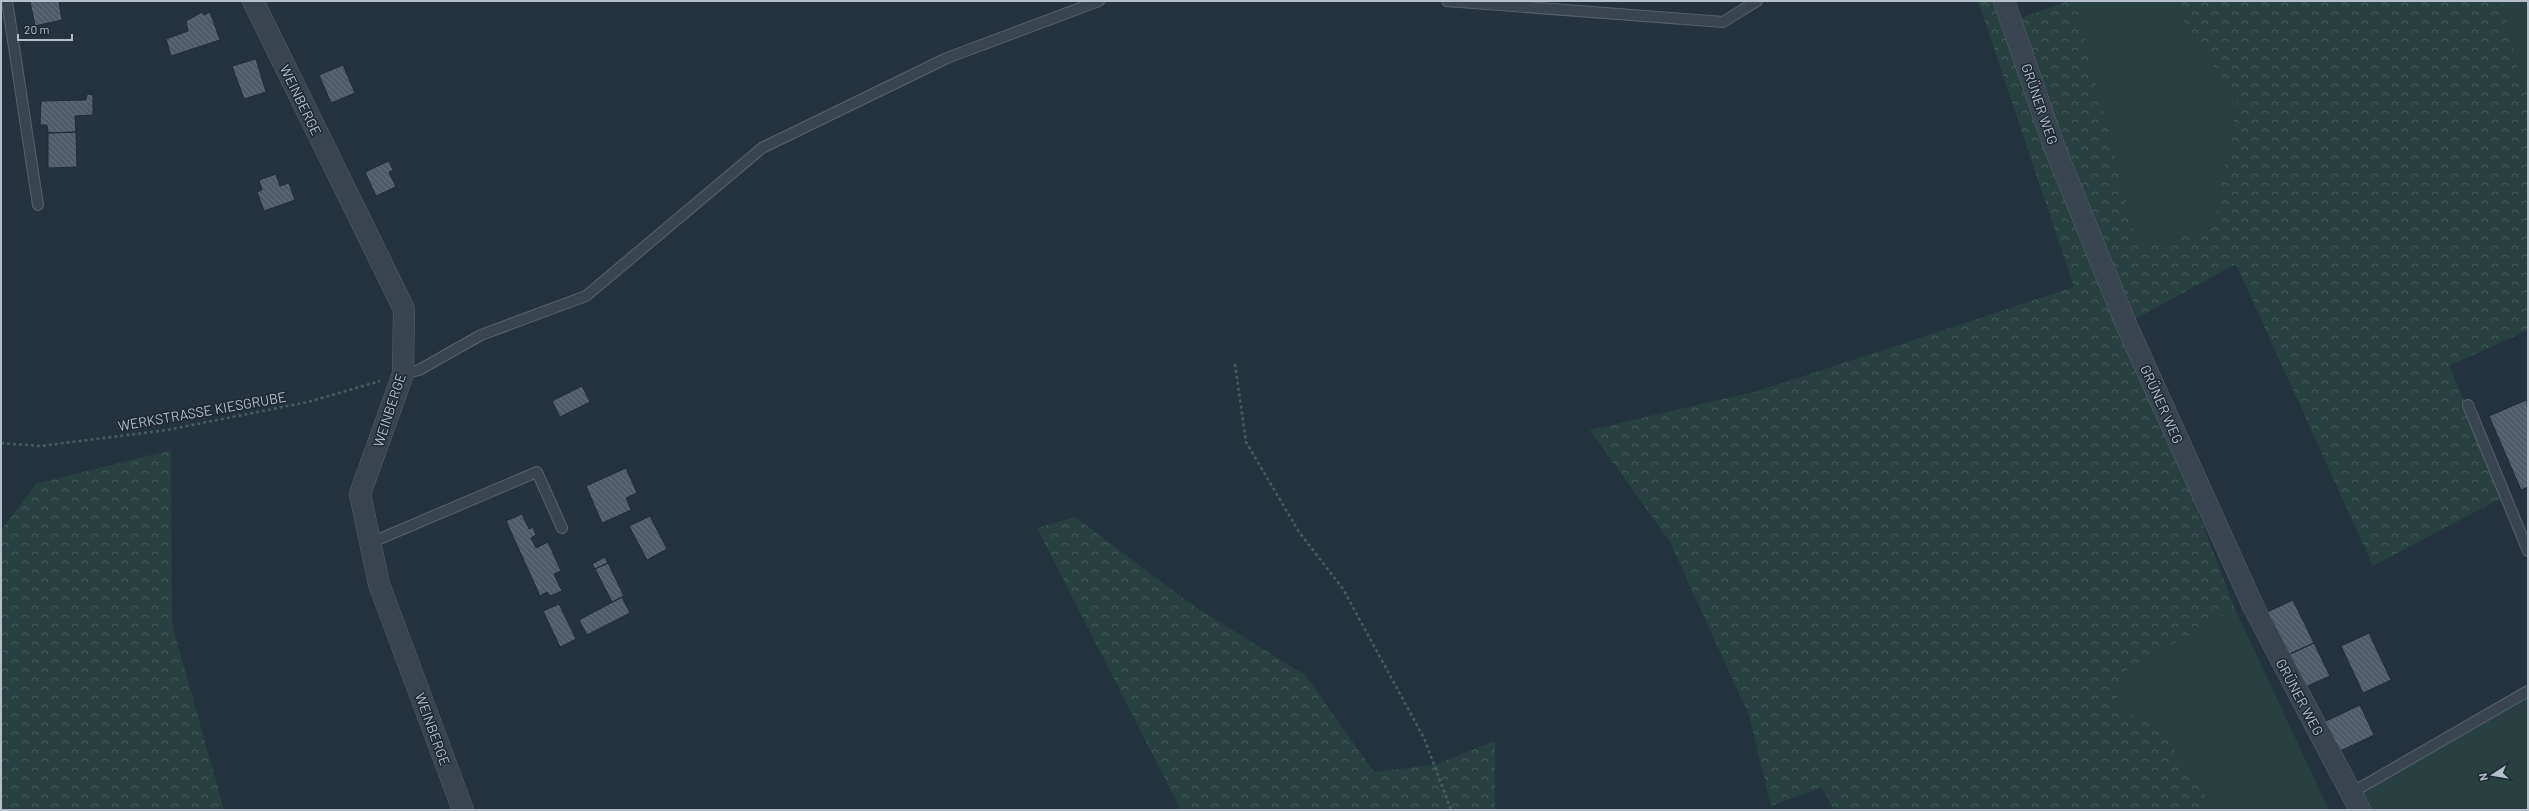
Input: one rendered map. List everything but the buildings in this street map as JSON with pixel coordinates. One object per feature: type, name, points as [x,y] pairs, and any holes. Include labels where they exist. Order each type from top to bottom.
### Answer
[{"type":"street","name":"WEINBERGE","points":[[253,1],[404,309],[403,374],[360,494],[379,584],[463,810]]},
{"type":"street","name":"GRÜNER WEG","points":[[2005,1],[2054,146],[2126,324],[2254,608],[2355,801]]},
{"type":"lane","points":[[6,1],[38,205]]},
{"type":"lane","points":[[403,374],[419,370],[481,335],[586,296],[762,148],[947,58],[1099,1]]},
{"type":"lane","points":[[1447,1],[1723,22],[1757,1]]},
{"type":"lane","points":[[2468,405],[2528,551]]},
{"type":"lane","points":[[370,543],[536,472],[562,528]]},
{"type":"lane","name":"GRÜNER WEG","points":[[2355,801],[2528,691]]},
{"type":"path","points":[[1235,364],[1246,442],[1299,532],[1343,589],[1424,738],[1452,810]]},
{"type":"path","name":"WERKSTRASSE KIESGRUBE","points":[[1,443],[40,446],[167,430],[308,402],[403,374]]},
{"type":"green space","points":[[1978,1],[2015,1],[2021,18],[2068,1],[2075,1],[2138,248],[2214,226],[2237,102],[2170,1],[2502,1],[2522,88],[2528,86],[2528,330],[2449,366],[2505,496],[2373,566],[2236,264],[2126,324],[2235,609],[2125,671],[2113,712],[2151,719],[2203,789],[2211,810],[1834,810],[1822,787],[1771,806],[1749,715],[1670,542],[1590,430],[1758,391],[2074,287]]},
{"type":"green space","points":[[2075,1],[2170,1],[2237,102],[2214,226],[2138,248]]},
{"type":"green space","points":[[2502,1],[2528,1],[2528,86],[2522,88]]},
{"type":"green space","points":[[171,450],[172,624],[224,810],[1,810],[1,657],[3,653],[1,649],[1,530],[36,484]]},
{"type":"green space","points":[[1075,517],[1194,606],[1305,675],[1374,772],[1434,765],[1495,741],[1495,810],[1181,810],[1037,528]]},
{"type":"green space","points":[[2235,609],[2329,810],[2211,810],[2203,789],[2113,712],[2125,671]]},
{"type":"green space","points":[[2528,691],[2528,810],[2361,810],[2351,793]]}]
